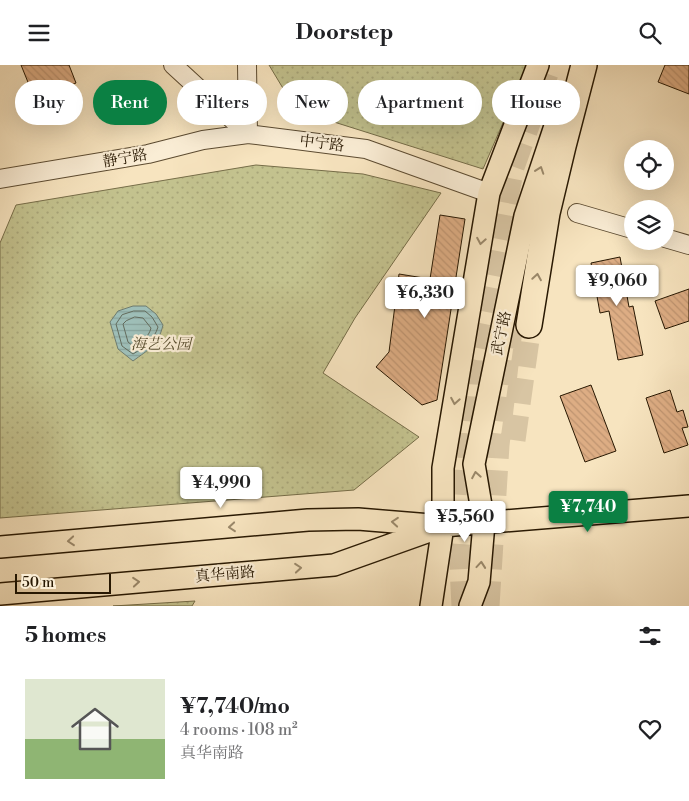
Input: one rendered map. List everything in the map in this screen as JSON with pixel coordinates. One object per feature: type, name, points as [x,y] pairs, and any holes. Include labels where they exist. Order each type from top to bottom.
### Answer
[{"type":"highway","points":[[529,325],[547,213],[562,146],[584,65]]},
{"type":"main road","points":[[430,606],[443,526],[443,468],[490,193],[538,65]]},
{"type":"main road","name":"武宁路","points":[[470,606],[479,582],[484,523],[474,464],[525,216],[576,65]]},
{"type":"main road","name":"真华南路","points":[[0,547],[308,520],[358,519],[443,526],[689,506]]},
{"type":"main road","name":"真华南路","points":[[0,594],[334,565],[443,526]]},
{"type":"street","points":[[173,65],[248,134]]},
{"type":"street","points":[[247,65],[248,134]]},
{"type":"street","name":"静宁路","points":[[1,181],[148,155],[203,140],[248,134]]},
{"type":"street","name":"中宁路","points":[[248,134],[366,149],[490,193]]},
{"type":"street","points":[[577,213],[624,227]]},
{"type":"street","points":[[674,241],[689,245]]},
{"type":"green space","points":[[269,65],[528,65],[522,80],[492,80],[492,125],[502,125],[483,169],[344,125],[348,125],[348,80],[278,80]]},
{"type":"green space","name":"海艺公园","points":[[256,165],[363,174],[441,193],[355,318],[323,373],[419,437],[354,490],[0,518],[0,243],[16,205]]},
{"type":"green space","points":[[195,601],[192,606],[113,606]]},
{"type":"water","points":[[133,306],[146,306],[156,314],[163,325],[156,342],[133,361],[118,349],[110,322],[118,311]]},
{"type":"building","points":[[21,65],[69,65],[75,80],[27,80]]},
{"type":"building","points":[[665,65],[689,65],[689,94],[658,82]]},
{"type":"building","points":[[440,215],[465,219],[437,400],[422,405],[376,367],[389,352],[399,274],[430,279]]},
{"type":"building","points":[[620,257],[629,307],[633,306],[643,355],[618,360],[609,311],[600,313],[591,263]]},
{"type":"building","points":[[689,289],[689,321],[665,329],[655,301]]},
{"type":"building","points":[[591,385],[616,451],[585,462],[560,396]]},
{"type":"building","points":[[670,390],[677,412],[683,410],[688,427],[682,428],[688,445],[664,453],[646,398]]},
{"type":"tunnel","points":[[464,606],[461,547],[474,360],[512,167],[549,65]]},
{"type":"tunnel","points":[[513,440],[529,325]]},
{"type":"tunnel","points":[[487,606],[497,445],[510,329]]}]
